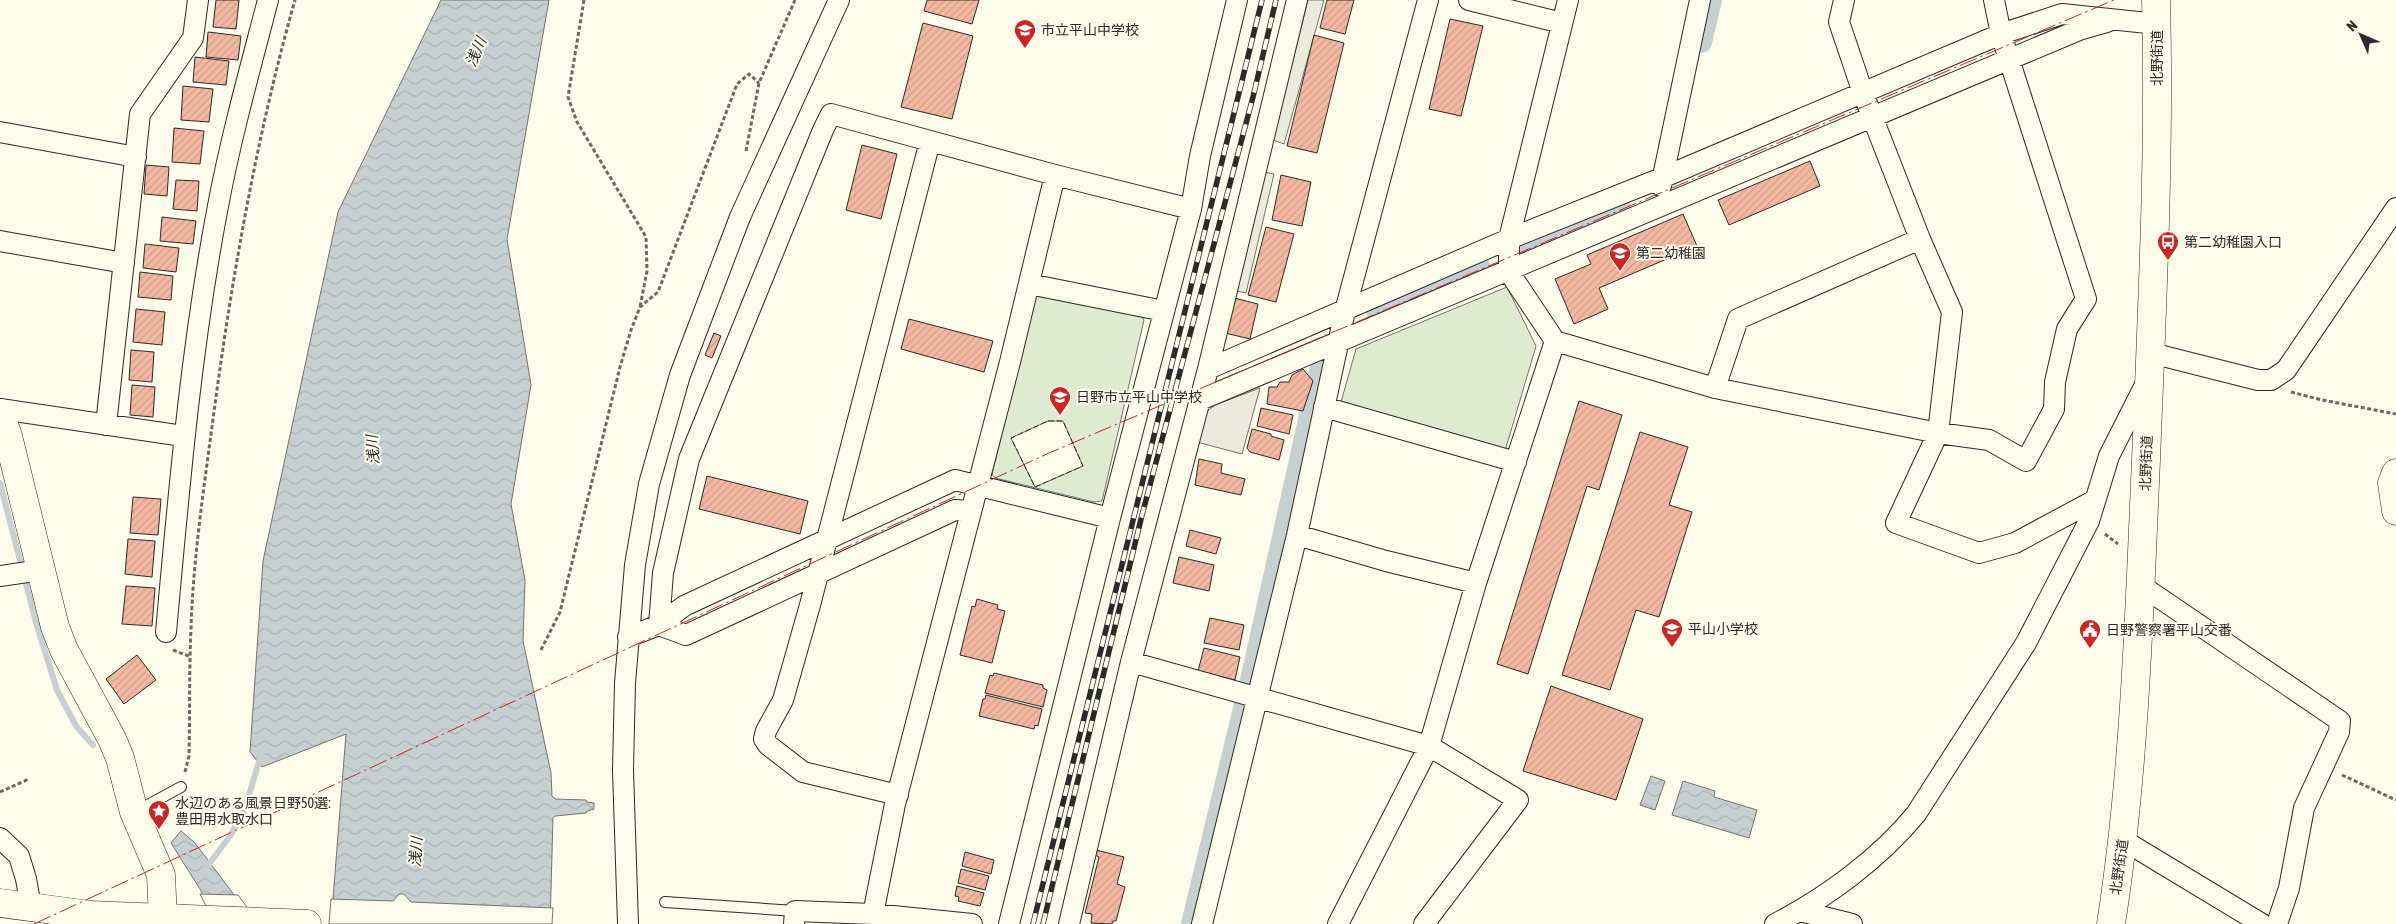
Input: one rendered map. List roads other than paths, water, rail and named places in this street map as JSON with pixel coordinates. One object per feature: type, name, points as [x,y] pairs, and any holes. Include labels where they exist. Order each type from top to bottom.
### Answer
[{"type":"main road","name":"北野街道","points":[[2111,924],[2123,840],[2142,586],[2155,267],[2157,12]]},
{"type":"main road","points":[[0,413],[8,436],[37,570],[55,627],[73,669],[112,739],[120,758],[134,812],[161,875],[163,922]]},
{"type":"main road","points":[[2396,473],[2392,483],[2396,511]]},
{"type":"main road","points":[[0,903],[163,922],[193,920],[307,924]]},
{"type":"street","points":[[106,424],[140,114],[193,38],[198,0]]},
{"type":"street","points":[[166,632],[183,436],[218,206],[234,132],[268,0]]},
{"type":"street","points":[[628,924],[623,747],[628,637],[635,565],[649,484],[680,375],[740,217],[839,0]]},
{"type":"street","points":[[1009,924],[1110,518],[1191,208],[1200,156],[1237,0]]},
{"type":"street","points":[[1069,924],[1131,662],[1208,369],[1297,0]]},
{"type":"street","points":[[1202,924],[1259,699],[1297,536],[1337,343],[1428,0]]},
{"type":"street","points":[[1469,0],[1562,23]]},
{"type":"street","points":[[1568,0],[1509,239],[1509,272],[1555,341],[1715,388],[1938,433],[1989,440],[2026,461],[2054,409],[2055,382],[2067,329],[2086,299],[2010,60],[1994,0]]},
{"type":"street","points":[[1653,210],[1664,177],[1700,0]]},
{"type":"street","points":[[1844,0],[1839,22],[1863,93],[1920,239],[1952,312],[1938,433],[1896,523],[1979,553],[2015,543],[2095,500]]},
{"type":"street","points":[[1200,400],[1509,272],[2079,30],[2157,12]]},
{"type":"street","points":[[1208,369],[1509,239],[1664,177],[2002,34],[2062,14],[2114,21]]},
{"type":"street","points":[[659,625],[663,573],[689,459],[831,114],[1055,175],[1191,208]]},
{"type":"street","points":[[0,132],[136,158]]},
{"type":"street","points":[[898,795],[803,772],[768,745],[764,739],[783,700],[930,141]]},
{"type":"street","points":[[872,914],[898,795],[1029,284],[1055,175]]},
{"type":"street","points":[[1775,924],[1800,911],[1875,856],[1896,837],[1916,814],[2026,643],[2089,521],[2109,456],[2150,364],[2258,380],[2271,380],[2286,370],[2396,208]]},
{"type":"street","points":[[1715,388],[1738,319],[1920,239]]},
{"type":"street","points":[[0,241],[124,263]]},
{"type":"street","points":[[1029,284],[1164,312]]},
{"type":"street","points":[[1338,924],[1429,746],[1476,584],[1555,341]]},
{"type":"street","points":[[1324,407],[1516,462]]},
{"type":"street","points":[[0,409],[183,436]]},
{"type":"street","points":[[628,637],[659,625],[684,606],[955,480],[1110,518]]},
{"type":"street","points":[[659,625],[686,635],[955,510],[971,511]]},
{"type":"street","points":[[1297,536],[1476,584]]},
{"type":"street","points":[[6,575],[37,570]]},
{"type":"street","points":[[2142,586],[2340,721],[2339,732],[2304,808],[2289,888],[2277,924]]},
{"type":"street","points":[[1131,662],[1429,746],[1518,800],[1424,924]]},
{"type":"street","points":[[0,838],[19,856],[26,879],[31,907]]},
{"type":"street","points":[[2123,840],[2262,924]]},
{"type":"street","points":[[1800,911],[1852,924]]},
{"type":"street","points":[[795,918],[872,914],[972,924]]},
{"type":"lane","points":[[134,812],[181,787]]},
{"type":"lane","points":[[665,902],[795,918]]},
{"type":"water","name":"浅川","points":[[441,0],[549,0],[507,239],[531,385],[511,504],[525,580],[523,641],[551,773],[552,796],[555,799],[586,800],[587,802],[594,803],[594,809],[586,813],[555,816],[553,818],[550,924],[331,924],[346,734],[262,767],[250,752],[263,561],[338,212]]},
{"type":"water","points":[[1651,776],[1665,781],[1655,810],[1640,805]]},
{"type":"water","points":[[1683,781],[1715,791],[1714,797],[1757,810],[1749,838],[1672,815]]},
{"type":"water","points":[[181,831],[195,843],[256,924],[217,924],[200,889],[171,843]]},
{"type":"waterway","points":[[1701,42],[1711,0]]},
{"type":"waterway","points":[[1525,248],[1620,208]]},
{"type":"waterway","points":[[1377,311],[1480,268]]},
{"type":"waterway","points":[[1192,924],[1254,667],[1321,366]]},
{"type":"waterway","points":[[0,483],[37,626],[57,690],[76,726],[93,745]]},
{"type":"waterway","points":[[206,868],[230,836],[244,811],[261,755]]},
{"type":"railway","points":[[1033,924],[1262,0]]},
{"type":"railway","points":[[1043,924],[1142,515],[1253,97],[1276,0]]},
{"type":"place","name":"市立平山中学校","points":[[1025,49]]},
{"type":"place","name":"第二幼稚園入口","points":[[2168,261]]},
{"type":"place","name":"第二幼稚園","points":[[1620,272]]},
{"type":"place","name":"日野市立平山中学校","points":[[1060,416]]},
{"type":"place","name":"平山小学校","points":[[1672,648]]},
{"type":"place","name":"日野警察署平山交番","points":[[2090,649]]},
{"type":"place","name":"水辺のある風景日野50選: 豊田用水取水口","points":[[159,830]]}]
